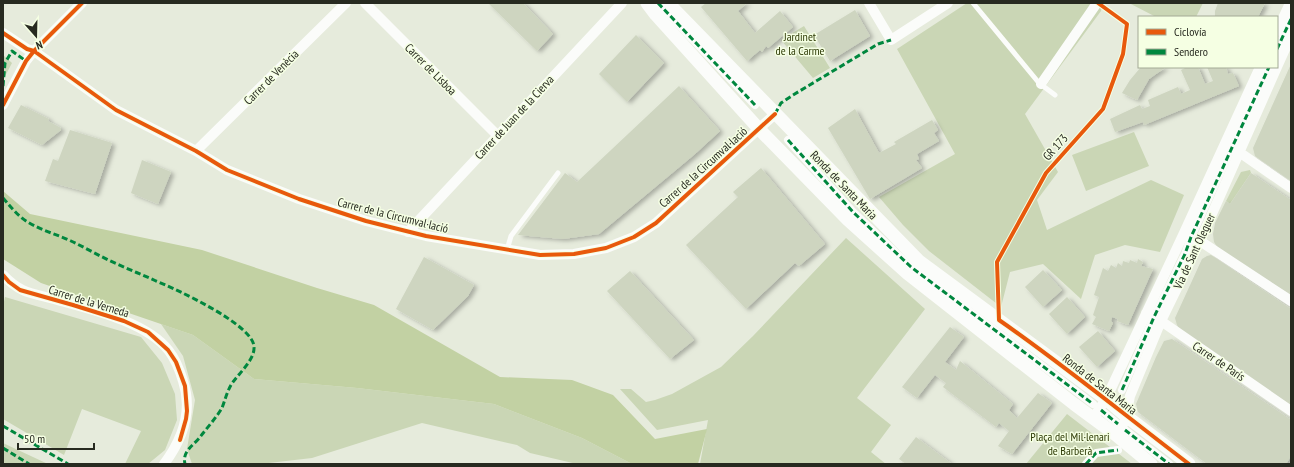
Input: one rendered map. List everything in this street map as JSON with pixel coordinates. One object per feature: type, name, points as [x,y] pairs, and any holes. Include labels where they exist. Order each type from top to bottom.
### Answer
[{"type":"street","points":[[3,104],[26,61],[82,3]]},
{"type":"street","name":"Carrer de Venècia","points":[[196,151],[346,3]]},
{"type":"street","name":"Carrer de Lisboa","points":[[365,3],[498,135]]},
{"type":"street","name":"Carrer de Juan de la Cierva","points":[[408,232],[622,3]]},
{"type":"street","name":"Ronda de Santa Maria","points":[[647,3],[656,15],[760,129],[848,220],[908,274],[1100,409],[1121,426],[1151,464]]},
{"type":"street","points":[[658,3],[662,9],[755,105]]},
{"type":"street","name":"Ronda de Santa Maria","points":[[668,3],[919,261],[999,320],[1121,426],[1189,464]]},
{"type":"street","points":[[868,3],[891,40],[948,3]]},
{"type":"street","points":[[1278,29],[1290,3]]},
{"type":"street","points":[[1041,84],[1101,5]]},
{"type":"street","points":[[1278,47],[1291,19]]},
{"type":"street","name":"Carrer de la Circumval·lació","points":[[3,33],[27,49],[34,51],[116,110],[196,151],[227,170],[299,199],[366,221],[408,232],[540,255],[574,254],[606,248],[634,237],[656,223],[775,114]]},
{"type":"street","name":"Via de Sant Oleguer","points":[[1278,65],[1291,36]]},
{"type":"street","name":"Via de Sant Oleguer","points":[[1100,409],[1154,317],[1192,237],[1232,147],[1260,68]]},
{"type":"street","name":"Via de Sant Oleguer","points":[[1122,390],[1269,68]]},
{"type":"street","name":"Via de Sant Oleguer","points":[[1232,147],[1276,68]]},
{"type":"street","name":"Ronda de Santa Maria","points":[[788,140],[853,212],[911,267],[1093,404]]},
{"type":"street","points":[[1232,147],[1291,188]]},
{"type":"street","points":[[1192,237],[1291,301]]},
{"type":"street","name":"Carrer de la Verneda","points":[[3,275],[9,282],[20,290],[73,305],[130,324],[148,332],[168,350],[176,362],[185,386],[187,411],[180,440],[164,464]]},
{"type":"street","name":"Via de Sant Oleguer","points":[[1121,426],[1154,317]]},
{"type":"street","name":"Carrer de París","points":[[1154,317],[1291,411]]},
{"type":"street","points":[[1121,426],[1169,464]]},
{"type":"street","points":[[1086,464],[1096,453],[1118,450]]},
{"type":"lane","points":[[973,3],[1041,84],[1055,94]]},
{"type":"lane","points":[[507,250],[511,236],[558,173]]},
{"type":"green space","points":[[967,3],[1103,3],[1101,11],[1025,114],[1058,172],[1037,200],[1047,230],[1151,180],[1184,195],[1160,252],[1125,245],[1095,255],[1081,299],[1043,264],[1010,272],[1001,307],[929,251],[903,225],[879,197],[955,154],[897,49]]},
{"type":"green space","points":[[1129,3],[1203,3],[1196,16],[1154,16]]},
{"type":"green space","name":"Jardinet de la Carme","points":[[804,26],[830,68],[813,78],[781,40]]},
{"type":"green space","points":[[3,55],[12,63],[3,80]]},
{"type":"green space","points":[[1134,132],[1149,166],[1086,191],[1072,155]]},
{"type":"green space","points":[[1250,170],[1251,173],[1230,204],[1226,201],[1241,172]]},
{"type":"green space","points":[[3,191],[30,214],[202,250],[374,305],[500,377],[572,380],[613,395],[655,439],[707,429],[698,464],[632,464],[582,438],[494,404],[357,388],[254,379],[193,335],[41,283],[3,259]]},
{"type":"green space","points":[[846,238],[925,309],[857,398],[891,425],[871,452],[886,464],[700,464],[708,420],[657,430],[620,389],[631,389],[646,402],[672,394],[721,367],[753,336]]},
{"type":"green space","points":[[5,297],[141,337],[162,363],[175,394],[177,420],[165,450],[148,464],[125,464],[141,431],[82,409],[64,455],[3,419],[3,306]]},
{"type":"green space","points":[[161,324],[193,335],[254,379],[357,388],[494,404],[582,438],[632,464],[577,464],[530,453],[517,445],[422,423],[312,458],[260,464],[192,464],[187,449],[195,400],[183,356]]},
{"type":"green space","name":"Plaça del Mil·lenari de Barberà","points":[[1067,414],[1132,464],[1026,464]]},
{"type":"green space","points":[[3,443],[48,464],[3,464]]},
{"type":"building","points":[[488,3],[523,3],[553,34],[537,51]]},
{"type":"building","points":[[706,3],[747,3],[738,11],[755,33],[780,11],[793,27],[768,48],[766,46],[762,52],[760,50],[747,61],[701,7]]},
{"type":"building","points":[[1218,3],[1265,3],[1258,16],[1215,16]]},
{"type":"building","points":[[855,10],[870,36],[830,61],[814,35]]},
{"type":"building","points":[[636,35],[664,63],[627,102],[599,74]]},
{"type":"building","points":[[1291,64],[1291,181],[1255,156],[1253,148]]},
{"type":"building","points":[[1140,68],[1165,68],[1149,79],[1137,100],[1122,93]]},
{"type":"building","points":[[1185,68],[1198,68],[1205,84],[1213,81],[1207,68],[1226,68],[1228,74],[1233,73],[1239,86],[1144,125],[1143,122],[1115,132],[1110,119],[1140,105],[1142,109],[1150,106],[1148,100],[1178,87],[1181,94],[1190,90],[1181,70]]},
{"type":"building","points":[[679,86],[720,131],[695,154],[599,234],[563,239],[518,235],[565,173],[577,182]]},
{"type":"building","points":[[21,105],[49,119],[48,121],[61,128],[61,130],[42,145],[8,128]]},
{"type":"building","points":[[855,109],[879,153],[896,144],[894,142],[932,120],[938,130],[934,133],[939,141],[917,154],[919,159],[916,160],[922,168],[870,199],[828,128]]},
{"type":"building","points":[[70,130],[112,143],[95,194],[45,181],[53,159],[58,161]]},
{"type":"building","points":[[142,160],[171,172],[158,204],[131,193]]},
{"type":"building","points":[[761,168],[825,244],[799,266],[795,263],[746,309],[686,245],[738,197],[733,192]]},
{"type":"building","points":[[1251,173],[1291,200],[1291,295],[1218,248],[1214,242],[1213,234],[1215,223],[1226,201],[1230,204]]},
{"type":"building","points":[[1211,255],[1291,309],[1291,405],[1181,332],[1177,325],[1175,318],[1202,259]]},
{"type":"building","points":[[424,257],[474,285],[468,296],[433,330],[396,309]]},
{"type":"building","points":[[1138,259],[1143,262],[1141,266],[1153,269],[1128,325],[1117,321],[1118,319],[1112,317],[1111,321],[1113,323],[1109,331],[1092,324],[1096,317],[1093,315],[1099,297],[1094,295],[1103,268],[1108,271],[1111,265],[1116,268],[1118,263],[1122,266],[1123,261],[1129,263],[1130,260],[1137,263]]},
{"type":"building","points":[[1043,270],[1062,290],[1043,307],[1025,287]]},
{"type":"building","points":[[630,271],[694,340],[670,359],[607,291]]},
{"type":"building","points":[[1067,297],[1085,317],[1067,334],[1049,314]]},
{"type":"building","points":[[950,327],[964,337],[945,362],[956,370],[960,361],[1013,404],[1009,410],[1017,418],[1038,393],[1052,403],[1012,454],[998,446],[1009,431],[999,423],[996,427],[943,387],[946,383],[935,375],[917,398],[902,387]]},
{"type":"building","points":[[1098,331],[1115,351],[1097,367],[1079,347]]},
{"type":"building","points":[[1172,339],[1291,420],[1291,456],[1286,464],[1207,464],[1138,412],[1136,404],[1156,357],[1164,341]]},
{"type":"building","points":[[916,437],[952,464],[906,464],[899,459]]},
{"type":"marked path","points":[[658,3],[755,105]]},
{"type":"marked path","points":[[1278,47],[1291,19]]},
{"type":"marked path","points":[[775,114],[781,103],[793,95],[878,44],[891,40]]},
{"type":"marked path","points":[[3,86],[5,63],[12,51],[26,61]]},
{"type":"marked path","points":[[1122,390],[1269,68]]},
{"type":"marked path","points":[[788,140],[853,212],[911,267],[1093,404]]},
{"type":"marked path","points":[[3,198],[20,216],[31,224],[71,241],[196,300],[228,319],[242,329],[251,338],[254,347],[252,357],[231,385],[220,412],[187,452],[184,459],[185,464]]},
{"type":"marked path","points":[[1101,410],[1118,424]]},
{"type":"marked path","points":[[3,426],[68,464]]},
{"type":"marked path","points":[[1125,430],[1169,464]]},
{"type":"marked path","points":[[3,448],[29,464]]},
{"type":"marked path","points":[[1086,464],[1096,453],[1118,450]]},
{"type":"cycle path","points":[[3,105],[26,61],[82,3]]},
{"type":"cycle path","name":"GR 173","points":[[1098,3],[1127,24],[1123,54],[1103,109],[1046,173],[997,262],[999,320],[1071,373],[1189,464]]},
{"type":"cycle path","points":[[3,33],[27,49],[34,51],[116,110],[196,151],[227,170],[299,199],[366,221],[426,236],[540,255],[574,254],[606,248],[634,237],[656,223],[775,114]]},
{"type":"cycle path","points":[[3,275],[9,282],[20,290],[124,321],[148,332],[168,350],[176,362],[185,386],[187,411],[180,440]]}]
